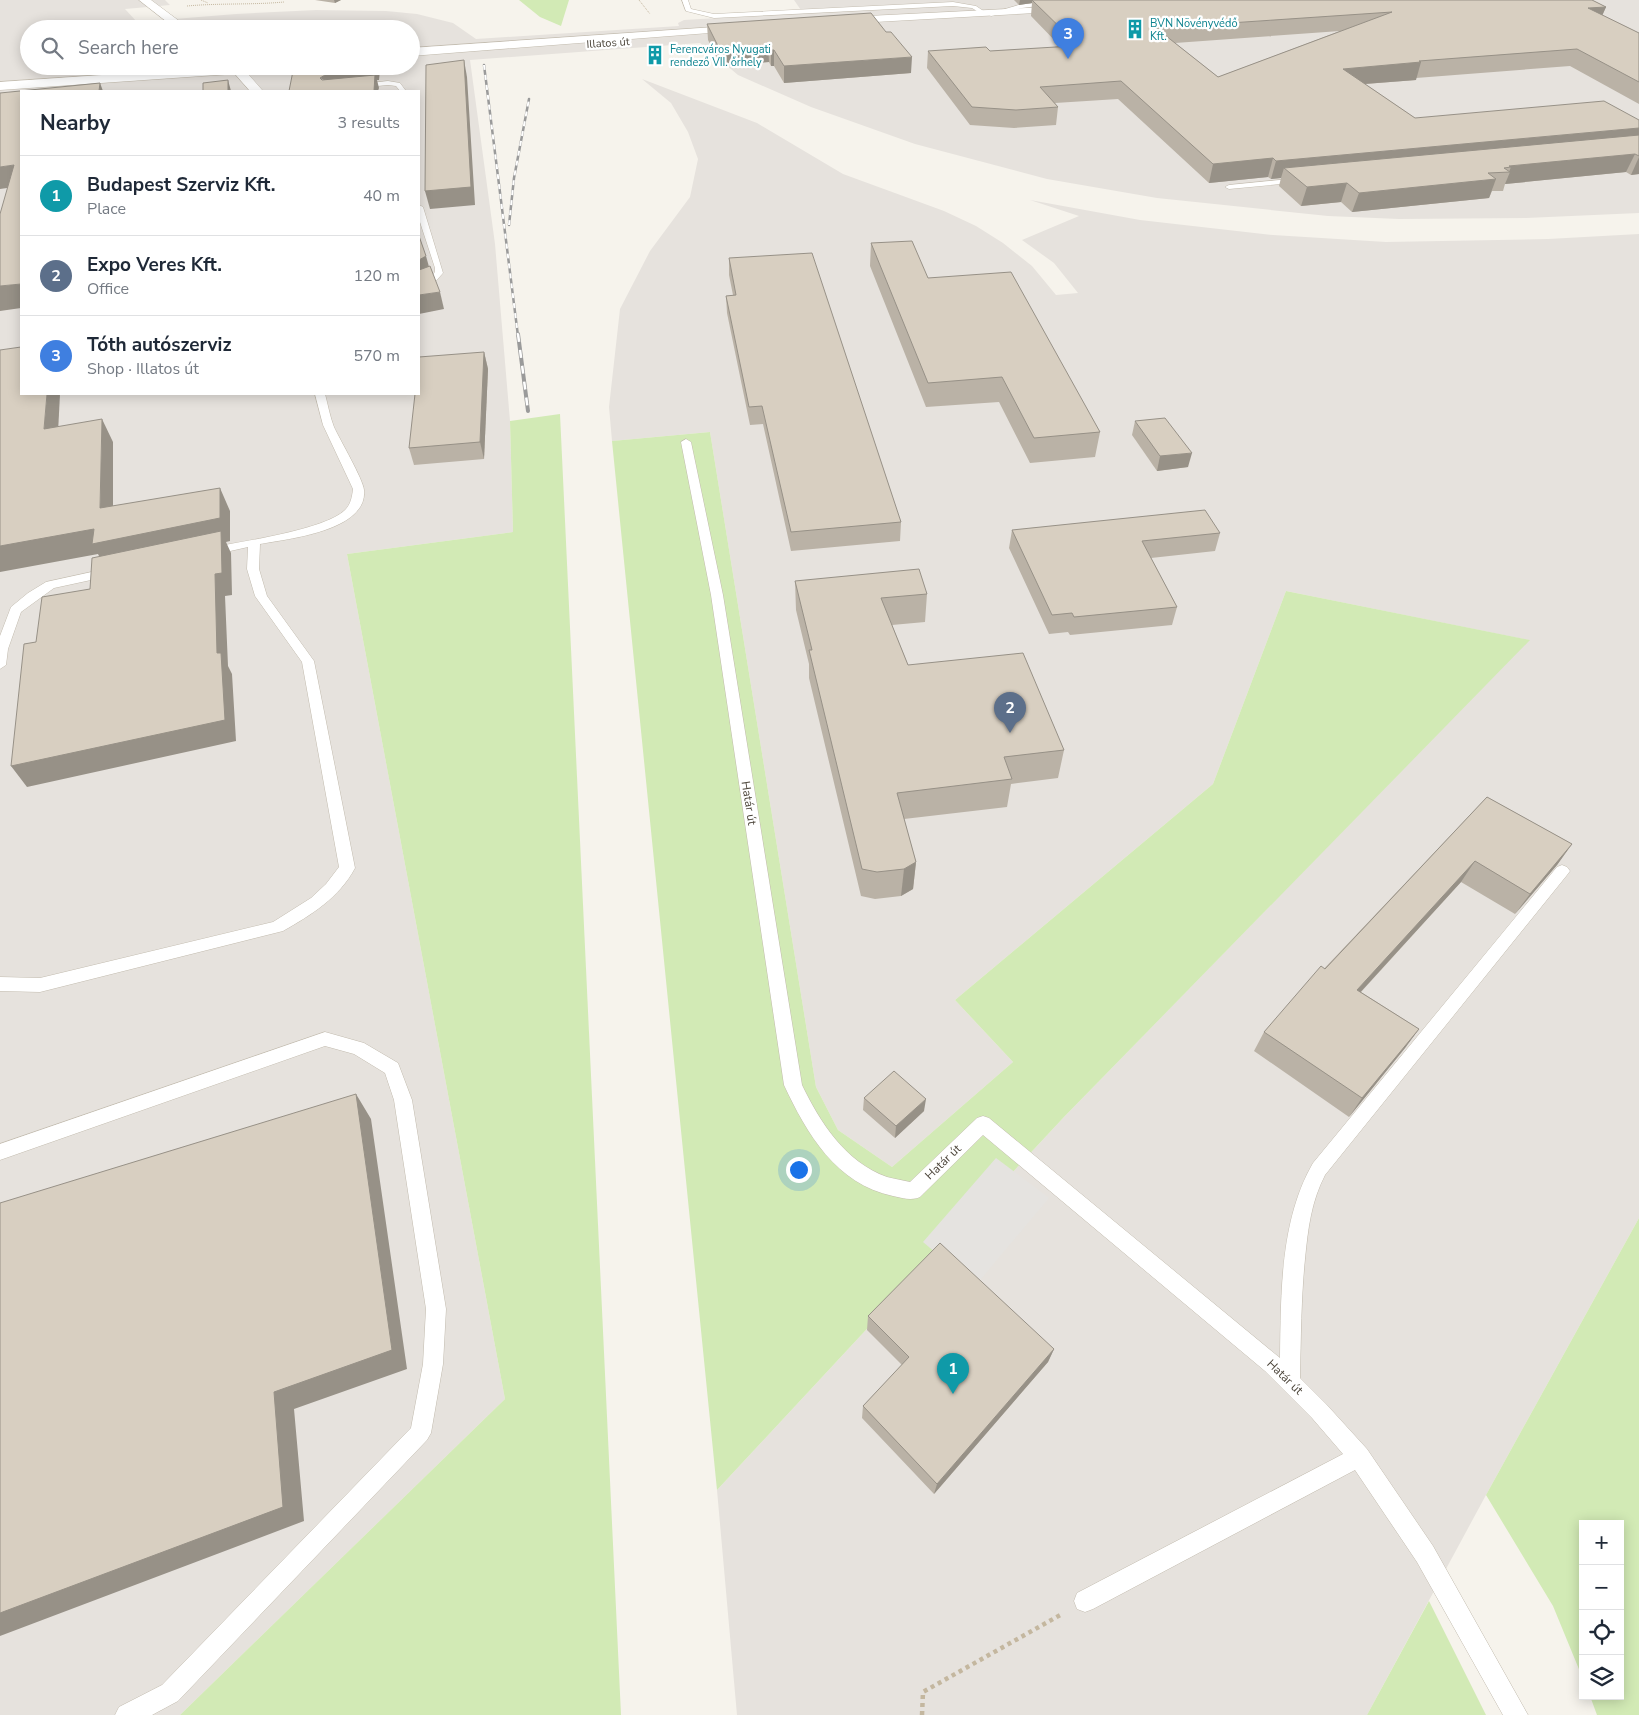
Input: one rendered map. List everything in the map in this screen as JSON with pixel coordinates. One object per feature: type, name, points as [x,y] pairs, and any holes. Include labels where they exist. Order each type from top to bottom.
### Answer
[{"type":"street","points":[[144,0],[171,20]]},
{"type":"street","points":[[830,28],[1077,6]]},
{"type":"street","points":[[800,24],[909,16],[988,14]]},
{"type":"street","name":"Illatos út","points":[[420,51],[756,30],[420,57]]},
{"type":"street","points":[[0,86],[140,75]]},
{"type":"street","points":[[246,75],[256,90]]},
{"type":"lane","points":[[685,0],[688,10],[714,16],[953,4],[979,8],[988,14]]},
{"type":"lane","points":[[331,90],[388,83],[398,84],[402,90]]},
{"type":"lane","points":[[1229,187],[1307,180]]},
{"type":"lane","points":[[420,210],[439,273],[432,280],[420,284]]},
{"type":"lane","points":[[196,554],[325,528],[342,520],[353,511],[359,499],[359,489],[328,425],[320,395]]},
{"type":"lane","name":"Határ út","points":[[686,442],[717,595],[794,1084],[810,1120],[830,1147],[856,1170],[884,1185],[913,1191],[982,1124],[1272,1364],[1319,1411],[1359,1457],[1425,1554],[1516,1715]]},
{"type":"lane","points":[[0,984],[40,985],[278,927],[312,908],[330,892],[347,868],[308,661],[261,596],[253,569],[254,542]]},
{"type":"lane","points":[[0,665],[2,650],[15,610],[32,596],[50,585],[118,571]]},
{"type":"lane","points":[[1290,1381],[1291,1302],[1300,1217],[1309,1187],[1319,1169],[1562,870]]},
{"type":"lane","points":[[0,1152],[325,1039],[358,1048],[392,1068],[403,1100],[436,1309],[433,1364],[420,1433],[170,1693],[127,1715]]},
{"type":"lane","points":[[1085,1601],[1359,1457]]},
{"type":"path","points":[[201,0],[211,4]]},
{"type":"path","points":[[640,0],[650,14]]},
{"type":"path","points":[[154,8],[211,4],[252,5],[284,2]]},
{"type":"path","points":[[922,1715],[923,1692],[1085,1601]]},
{"type":"shaded area","points":[[0,0],[165,0],[170,5],[125,9],[135,20],[20,20],[20,75],[420,75],[420,20],[162,20],[316,10],[386,11],[417,14],[453,23],[476,39],[679,26],[678,23],[684,20],[803,13],[794,0],[1639,0],[1639,213],[1526,218],[1399,219],[1328,216],[1157,198],[1047,179],[915,144],[811,107],[738,75],[700,43],[470,60],[495,244],[510,421],[513,532],[347,554],[505,1399],[180,1715],[0,1715]]},
{"type":"shaded area","points":[[642,79],[757,123],[843,174],[944,211],[976,226],[1003,243],[1032,266],[1056,295],[1078,293],[1054,263],[1022,240],[1079,216],[1030,200],[1140,220],[1273,235],[1386,242],[1548,239],[1639,234],[1639,1218],[1367,1715],[737,1715],[717,1490],[1064,1117],[1529,640],[1286,591],[1213,784],[955,1000],[1013,1062],[892,1167],[838,1130],[816,1087],[710,432],[612,441],[609,407],[620,309],[650,251],[690,197],[698,159],[688,132],[671,103]]},
{"type":"shaded area","points":[[996,1158],[1049,1198],[975,1286],[923,1242]]},
{"type":"green space","points":[[519,0],[569,0],[561,26],[540,17]]},
{"type":"green space","points":[[560,414],[621,1715],[180,1715],[505,1399],[347,554],[513,532],[510,421]]},
{"type":"green space","points":[[710,432],[816,1087],[838,1130],[892,1167],[1013,1062],[955,1000],[1213,784],[1286,591],[1530,640],[1064,1117],[717,1490],[612,441]]},
{"type":"green space","points":[[1639,1218],[1639,1715],[1597,1715],[1591,1700],[1624,1700],[1624,1520],[1579,1520],[1579,1669],[1553,1606],[1486,1495]]},
{"type":"green space","points":[[1429,1601],[1486,1715],[1367,1715]]},
{"type":"building","points":[[1032,0],[1592,0],[1606,7],[1588,8],[1639,33],[1639,82],[1577,49],[1343,69],[1415,118],[1604,101],[1639,120],[1639,128],[1276,161],[1273,158],[1213,164],[1121,81],[1040,87],[1058,107],[1016,110],[972,107],[928,51],[986,47],[990,51],[1072,46],[1068,42],[1074,41]],"holes":[[[1392,12],[1218,77],[1156,28]]]},
{"type":"building","points":[[871,13],[886,32],[891,32],[912,57],[784,66],[774,50],[771,50],[768,46],[720,50],[707,24]]},
{"type":"building","points":[[464,60],[471,187],[425,191],[426,65]]},
{"type":"building","points":[[292,75],[325,75],[320,78],[322,80],[375,75],[374,90],[289,90]]},
{"type":"building","points":[[228,80],[228,90],[203,90],[203,83]]},
{"type":"building","points":[[100,83],[99,90],[30,90]]},
{"type":"building","points":[[20,91],[20,284],[0,286],[0,214],[14,165],[0,167],[0,93]]},
{"type":"building","points":[[1639,135],[1639,156],[1635,154],[1509,166],[1511,167],[1504,168],[1510,172],[1488,173],[1496,179],[1359,193],[1347,183],[1307,187],[1284,168]]},
{"type":"building","points":[[420,239],[426,256],[420,259]]},
{"type":"building","points":[[912,241],[928,278],[1011,272],[1100,432],[1034,438],[1002,377],[928,383],[871,243]]},
{"type":"building","points":[[812,253],[901,522],[791,532],[762,406],[749,407],[726,296],[736,295],[729,258]]},
{"type":"building","points":[[430,266],[440,292],[420,295],[420,270]]},
{"type":"building","points":[[20,347],[20,395],[47,395],[44,429],[102,419],[100,508],[220,488],[220,518],[92,544],[94,529],[0,546],[0,350]]},
{"type":"building","points":[[484,352],[480,442],[409,448],[415,395],[420,395],[420,357]]},
{"type":"building","points":[[1165,418],[1192,453],[1160,456],[1135,421]]},
{"type":"building","points":[[1205,510],[1220,533],[1142,541],[1177,607],[1074,617],[1072,613],[1052,615],[1012,530]]},
{"type":"building","points":[[221,531],[222,573],[215,574],[217,653],[221,653],[225,720],[11,766],[24,644],[36,642],[42,597],[90,589],[92,558]]},
{"type":"building","points":[[919,569],[927,594],[881,598],[908,665],[1023,653],[1064,750],[1004,757],[1012,779],[897,793],[916,862],[904,869],[877,872],[862,869],[809,650],[812,650],[795,581]]},
{"type":"building","points":[[1487,797],[1572,844],[1530,894],[1475,861],[1357,990],[1419,1029],[1362,1098],[1264,1032],[1321,966],[1325,969]]},
{"type":"building","points":[[894,1071],[926,1099],[896,1126],[864,1098]]},
{"type":"building","points":[[356,1094],[392,1350],[274,1392],[283,1507],[0,1613],[0,1203]]},
{"type":"building","points":[[940,1243],[1054,1349],[937,1484],[863,1406],[909,1357],[868,1316]]},
{"type":"railway","points":[[484,65],[518,336]]},
{"type":"railway","points":[[509,225],[514,178],[529,99]]},
{"type":"railway","points":[[518,334],[528,411]]},
{"type":"place","name":"BVN Növényvédő Kft.","points":[[1135,29]]},
{"type":"place","name":"Ferencváros Nyugati rendező VII. őrhely","points":[[655,55]]},
{"type":"place","name":"Tóth autószerviz","points":[[1068,59]]},
{"type":"place","name":"Expo Veres Kft.","points":[[1010,733]]},
{"type":"place","name":"Budapest Szerviz Kft.","points":[[953,1394]]}]
